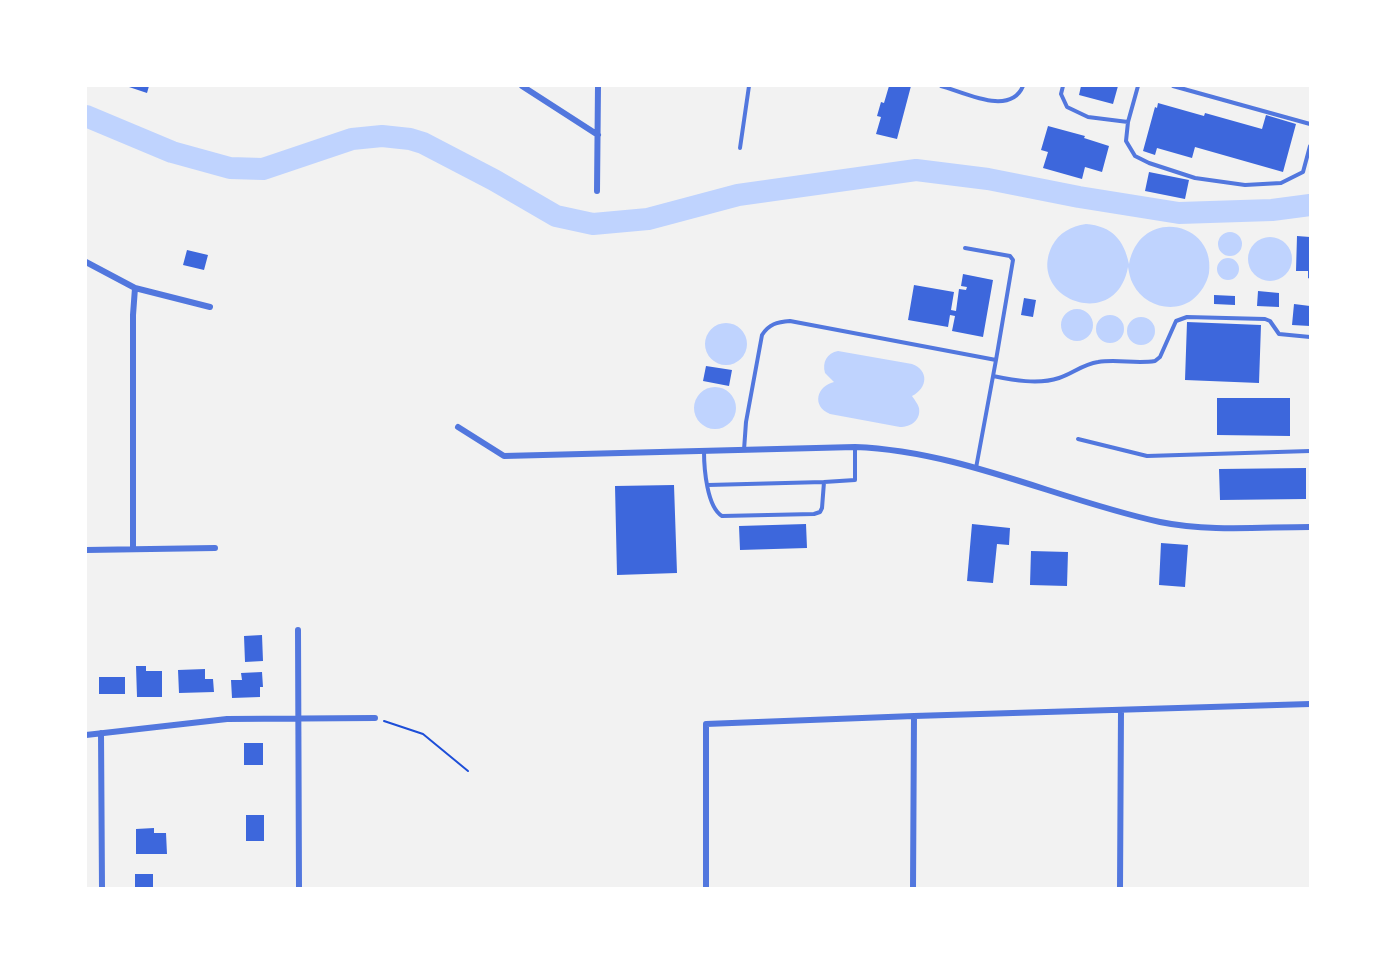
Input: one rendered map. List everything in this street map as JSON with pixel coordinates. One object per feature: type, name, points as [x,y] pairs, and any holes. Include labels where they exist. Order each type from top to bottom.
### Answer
[{"type":"street","points":[[522,86],[598,135]]},
{"type":"street","points":[[597,191],[598,86]]},
{"type":"street","points":[[86,262],[135,288],[210,307]]},
{"type":"street","points":[[133,549],[135,288]]},
{"type":"street","points":[[458,427],[504,456],[855,447],[899,451],[976,468],[1143,518],[1170,523],[1215,528],[1311,527]]},
{"type":"street","points":[[86,550],[214,548]]},
{"type":"street","points":[[298,630],[299,888]]},
{"type":"street","points":[[706,888],[706,724],[1311,704]]},
{"type":"street","points":[[1120,888],[1122,710]]},
{"type":"street","points":[[912,888],[914,716]]},
{"type":"street","points":[[86,735],[227,719],[375,718]]},
{"type":"street","points":[[102,733],[102,888]]},
{"type":"lane","points":[[740,148],[749,86]]},
{"type":"lane","points":[[941,86],[998,103],[1011,100],[1020,93],[1023,86]]},
{"type":"lane","points":[[1063,86],[1061,94],[1067,106],[1088,117],[1128,122]]},
{"type":"lane","points":[[1138,86],[1128,122],[1126,141],[1135,156],[1149,163],[1195,178],[1245,185],[1281,183],[1303,172],[1311,146]]},
{"type":"lane","points":[[1173,86],[1311,124]]},
{"type":"lane","points":[[965,248],[1010,256],[1013,260],[976,468]]},
{"type":"lane","points":[[993,376],[1016,380],[1048,381],[1089,363],[1155,361],[1160,357],[1176,321],[1187,317],[1265,319],[1270,321],[1279,334],[1311,337]]},
{"type":"lane","points":[[744,450],[746,422],[762,335],[766,328],[773,324],[790,321],[996,360]]},
{"type":"lane","points":[[1078,439],[1147,456],[1311,451]]},
{"type":"lane","points":[[708,485],[855,480],[855,447]]},
{"type":"lane","points":[[704,451],[712,504],[716,512],[722,516],[814,514],[820,512],[822,508],[824,482]]},
{"type":"path","points":[[375,718],[423,734],[468,771]]},
{"type":"water","points":[[1086,224],[1110,231],[1120,241],[1129,264],[1136,246],[1147,234],[1161,228],[1176,227],[1190,232],[1201,242],[1208,255],[1209,273],[1205,284],[1192,300],[1184,304],[1159,306],[1138,292],[1131,280],[1128,267],[1120,287],[1107,299],[1092,303],[1076,301],[1061,293],[1051,281],[1047,265],[1052,246],[1058,237],[1070,228]]},
{"type":"water","points":[[1230,232],[1238,236],[1242,244],[1238,252],[1230,256],[1222,252],[1218,244],[1222,236]]},
{"type":"water","points":[[1270,237],[1279,238],[1286,243],[1291,250],[1291,268],[1286,275],[1279,280],[1270,281],[1261,280],[1254,275],[1249,268],[1248,259],[1249,250],[1254,243],[1261,238]]},
{"type":"water","points":[[1228,258],[1236,261],[1239,269],[1236,277],[1228,280],[1220,277],[1217,269],[1220,261]]},
{"type":"water","points":[[1077,309],[1088,314],[1093,325],[1088,336],[1077,341],[1066,336],[1061,325],[1066,314]]},
{"type":"water","points":[[1110,315],[1120,319],[1124,329],[1120,339],[1110,343],[1100,339],[1096,329],[1100,319]]},
{"type":"water","points":[[1141,317],[1151,321],[1155,331],[1151,341],[1141,345],[1131,341],[1127,331],[1131,321]]},
{"type":"water","points":[[726,323],[741,329],[747,344],[741,359],[726,365],[711,359],[705,344],[711,329]]},
{"type":"water","points":[[838,351],[918,367],[924,375],[924,384],[912,396],[919,408],[917,419],[908,426],[900,427],[830,414],[824,410],[818,401],[820,392],[828,384],[834,382],[825,373],[825,362],[828,356]]},
{"type":"water","points":[[715,387],[730,393],[736,408],[730,423],[715,429],[700,423],[694,408],[700,393]]},
{"type":"building","points":[[126,86],[149,86],[147,93]]},
{"type":"building","points":[[889,86],[911,86],[897,139],[876,134],[881,117],[877,116]]},
{"type":"building","points":[[1081,86],[1118,86],[1113,104],[1079,95]]},
{"type":"building","points":[[1158,103],[1262,129],[1266,115],[1296,124],[1283,172],[1195,147],[1192,158],[1157,148],[1155,155],[1143,151]]},
{"type":"building","points":[[1048,126],[1085,136],[1084,138],[1109,146],[1102,172],[1085,167],[1082,179],[1043,168],[1048,152],[1041,150]]},
{"type":"building","points":[[1149,172],[1189,180],[1185,199],[1145,191]]},
{"type":"building","points":[[1297,236],[1310,237],[1310,279],[1308,271],[1296,271]]},
{"type":"building","points":[[187,250],[208,255],[204,270],[183,265]]},
{"type":"building","points":[[963,274],[993,280],[983,337],[952,331],[955,316],[950,315],[948,327],[908,320],[914,285],[954,292],[951,310],[956,311],[959,289],[966,290],[967,287],[961,286]]},
{"type":"building","points":[[1258,291],[1279,293],[1279,307],[1257,306]]},
{"type":"building","points":[[1214,295],[1235,296],[1235,305],[1214,304]]},
{"type":"building","points":[[1024,298],[1036,300],[1033,317],[1021,315]]},
{"type":"building","points":[[1294,304],[1310,306],[1310,326],[1292,325]]},
{"type":"building","points":[[1187,322],[1261,325],[1259,383],[1185,380]]},
{"type":"building","points":[[706,366],[732,370],[729,386],[703,381]]},
{"type":"building","points":[[1217,398],[1290,398],[1290,436],[1217,435]]},
{"type":"building","points":[[1306,468],[1306,499],[1220,500],[1219,469]]},
{"type":"building","points":[[674,485],[677,573],[617,575],[615,486]]},
{"type":"building","points":[[806,524],[807,548],[740,550],[739,526]]},
{"type":"building","points":[[972,524],[1010,528],[1009,545],[997,544],[993,583],[967,581]]},
{"type":"building","points":[[1161,543],[1188,545],[1185,587],[1159,585]]},
{"type":"building","points":[[1031,551],[1068,552],[1067,586],[1030,585]]},
{"type":"building","points":[[262,635],[263,661],[245,662],[244,636]]},
{"type":"building","points":[[136,666],[146,666],[146,671],[162,671],[162,697],[137,697]]},
{"type":"building","points":[[205,669],[205,679],[213,679],[214,692],[179,693],[178,670]]},
{"type":"building","points":[[262,672],[263,687],[260,687],[260,697],[232,698],[231,680],[242,680],[241,673]]},
{"type":"building","points":[[99,677],[125,677],[125,694],[99,694]]},
{"type":"building","points":[[244,743],[263,743],[263,765],[244,765]]},
{"type":"building","points":[[246,815],[264,815],[264,841],[246,841]]},
{"type":"building","points":[[154,828],[154,833],[166,833],[167,854],[136,854],[136,829]]},
{"type":"building","points":[[135,874],[153,874],[153,888],[135,888]]},
{"type":"waterway","points":[[86,116],[172,152],[230,168],[263,169],[352,139],[382,136],[410,139],[423,143],[494,180],[556,216],[593,224],[648,219],[738,195],[916,170],[988,179],[1179,213],[1272,210],[1310,205]]}]
